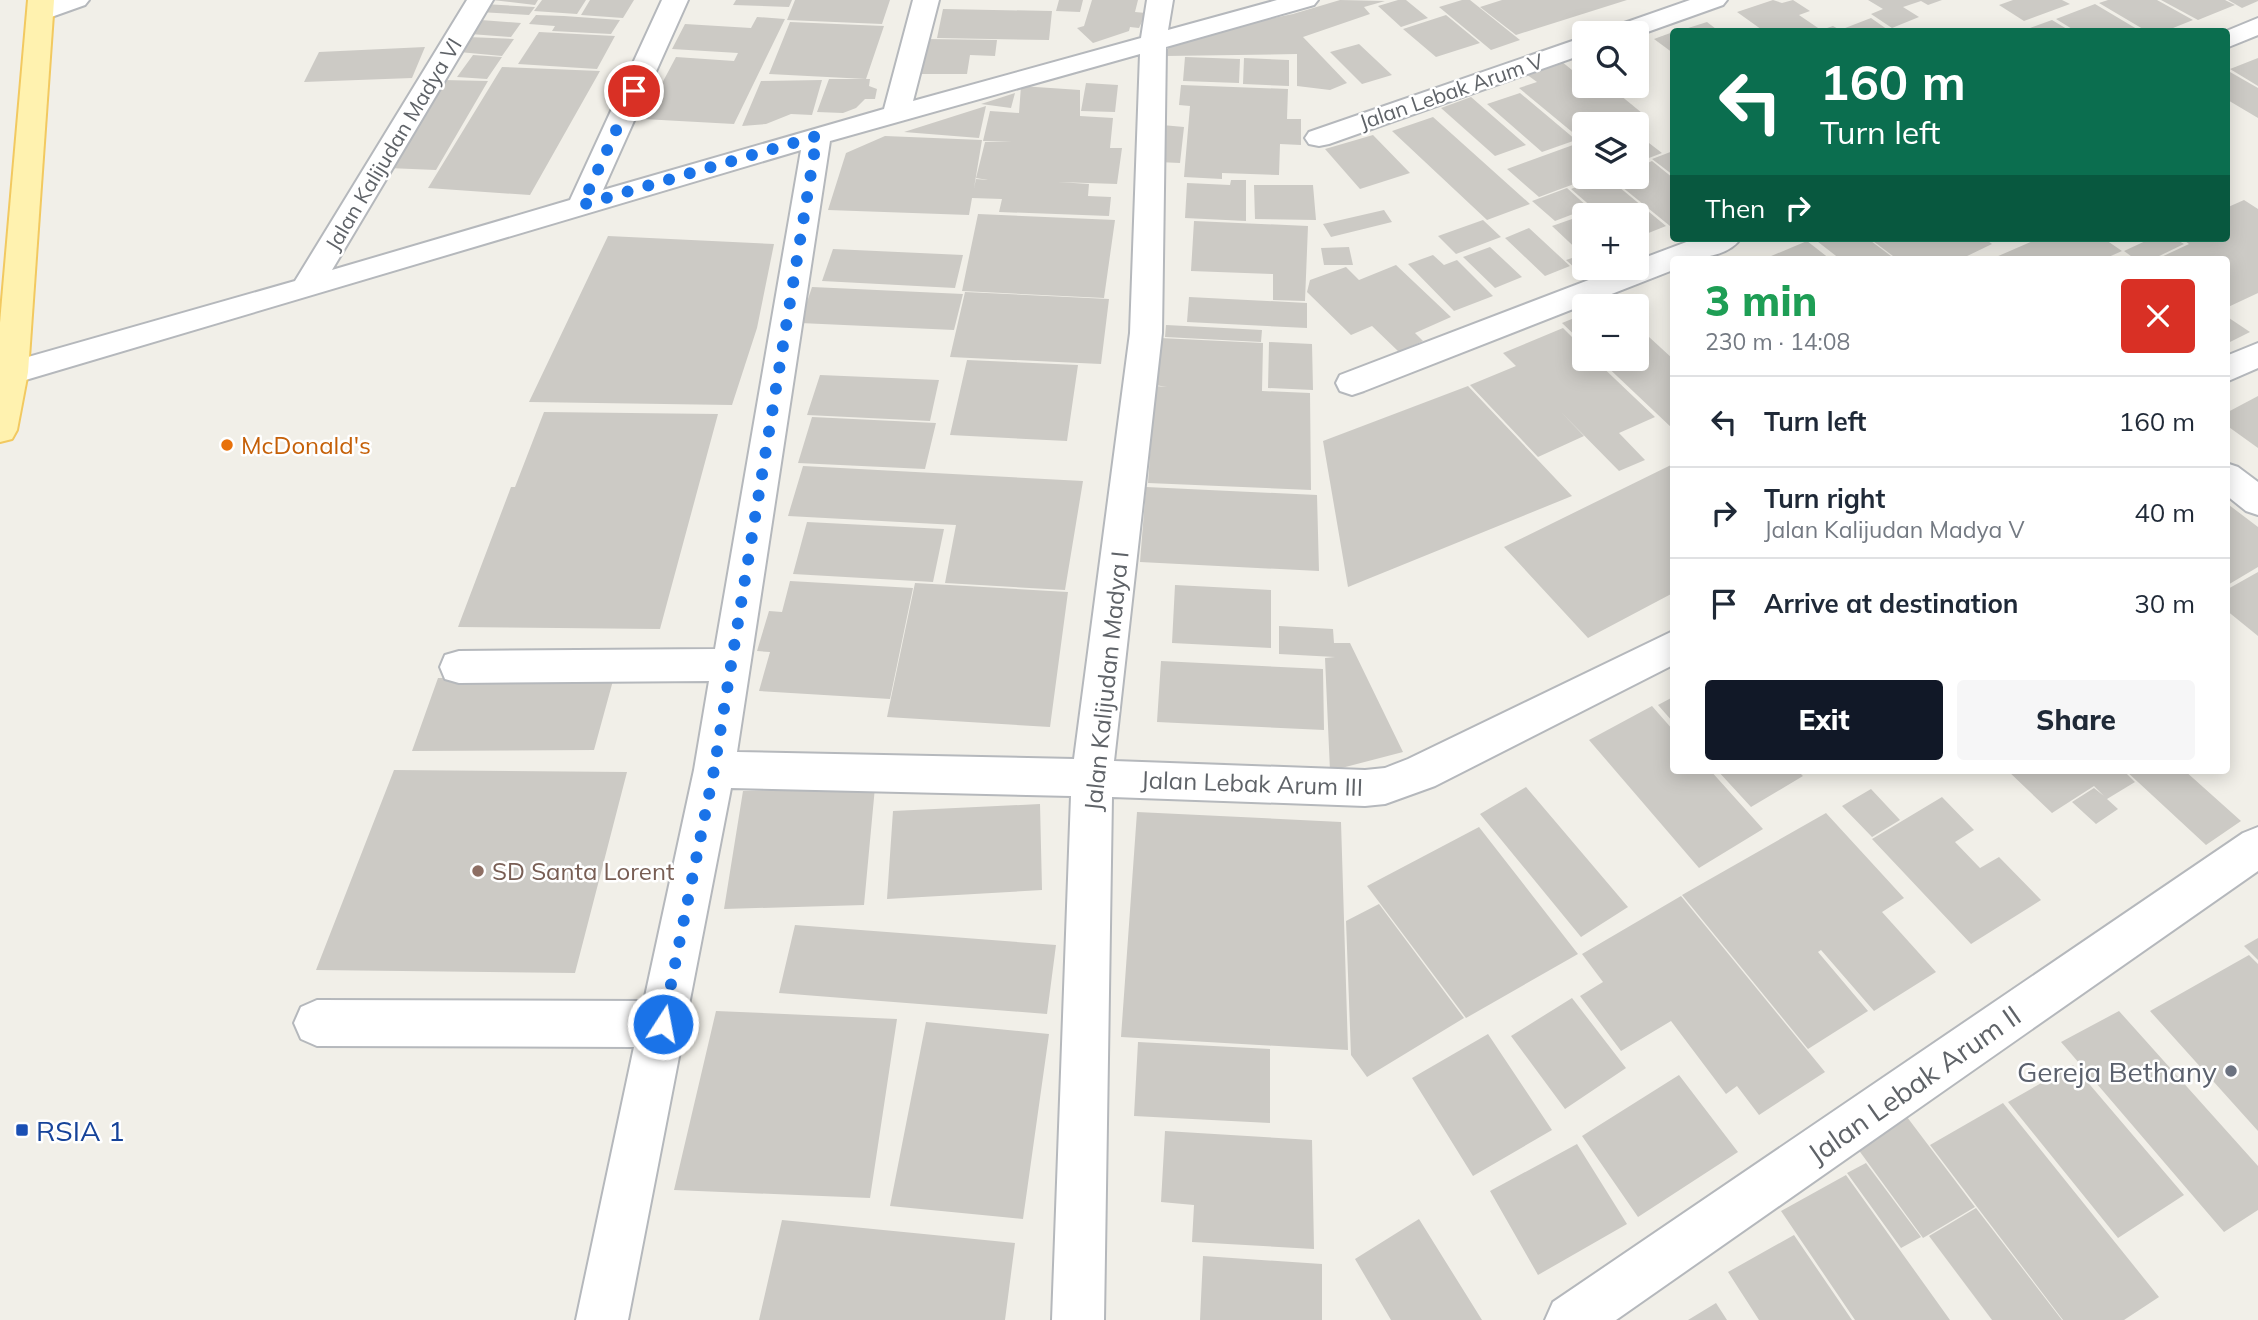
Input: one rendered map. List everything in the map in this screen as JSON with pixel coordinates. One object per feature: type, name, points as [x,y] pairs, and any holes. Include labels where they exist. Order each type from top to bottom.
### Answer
[{"type":"main road","points":[[0,430],[40,7]]},
{"type":"street","points":[[40,7],[76,0]]},
{"type":"street","name":"Jalan Kalijudan Madya VI","points":[[306,288],[480,0]]},
{"type":"street","points":[[582,205],[675,0]]},
{"type":"street","points":[[896,114],[926,0]]},
{"type":"street","name":"Jalan Kalijudan Madya I","points":[[1078,1320],[1092,778],[1146,333],[1153,44],[1160,0]]},
{"type":"street","points":[[6,376],[817,136],[1305,0]]},
{"type":"street","points":[[1649,23],[1714,0]]},
{"type":"street","points":[[2230,38],[2258,26]]},
{"type":"street","name":"Jalan Lebak Arum V","points":[[1319,138],[1572,50]]},
{"type":"street","points":[[602,1320],[714,770],[817,136]]},
{"type":"street","points":[[1680,256],[1716,242]]},
{"type":"street","points":[[1352,383],[1670,260]]},
{"type":"street","points":[[2230,368],[2258,354]]},
{"type":"street","points":[[2230,480],[2258,501]]},
{"type":"street","name":"Jalan Lebak Arum III","points":[[714,770],[1092,778],[1364,788],[1385,786],[1421,773],[1670,648]]},
{"type":"street","points":[[459,667],[730,666]]},
{"type":"street","name":"Jalan Lebak Arum II","points":[[1571,1320],[2258,847]]},
{"type":"street","points":[[317,1023],[663,1024]]},
{"type":"building","points":[[492,0],[538,0],[535,5]]},
{"type":"building","points":[[542,0],[586,0],[577,14],[534,11]]},
{"type":"building","points":[[590,0],[634,0],[623,18],[581,15]]},
{"type":"building","points":[[736,0],[792,0],[789,7],[733,5]]},
{"type":"building","points":[[795,0],[890,0],[882,24],[787,20]]},
{"type":"building","points":[[1059,0],[1083,0],[1080,12],[1056,11]]},
{"type":"building","points":[[1092,0],[1138,0],[1135,12],[1146,13],[1139,28],[1130,27],[1129,31],[1093,43],[1077,28],[1084,26]]},
{"type":"building","points":[[1340,0],[1385,1],[1364,7],[1370,14],[1303,37],[1347,83],[1330,90],[1297,86],[1297,54],[1166,56],[1170,40],[1293,14]]},
{"type":"building","points":[[1406,0],[1428,18],[1401,27],[1378,6]]},
{"type":"building","points":[[1470,0],[1520,40],[1491,50],[1439,7]]},
{"type":"building","points":[[1502,0],[1627,0],[1516,35],[1480,7]]},
{"type":"building","points":[[1773,0],[1782,3],[1793,0],[1810,11],[1799,15],[1818,28],[1759,28],[1737,12]]},
{"type":"building","points":[[1868,0],[1942,0],[1928,5],[1921,1],[1903,7],[1919,17],[1892,28],[1871,14],[1883,9]]},
{"type":"building","points":[[2013,0],[2062,0],[2070,4],[2024,21],[1999,5]]},
{"type":"building","points":[[2108,0],[2157,0],[2193,20],[2173,28],[2141,28],[2099,3]]},
{"type":"building","points":[[2161,0],[2225,0],[2235,5],[2198,20]]},
{"type":"building","points":[[2228,0],[2258,0],[2258,1],[2242,8]]},
{"type":"building","points":[[484,4],[535,7],[529,15],[479,12]]},
{"type":"building","points":[[2095,4],[2135,28],[2071,28],[2056,19]]},
{"type":"building","points":[[943,9],[1052,11],[1049,40],[937,38]]},
{"type":"building","points":[[536,15],[620,20],[611,34],[552,31],[555,26],[529,24]]},
{"type":"building","points":[[1446,15],[1480,43],[1436,57],[1403,29]]},
{"type":"building","points":[[757,17],[785,19],[734,124],[643,119],[676,57],[734,61],[738,53],[672,49],[685,24],[751,28]]},
{"type":"building","points":[[1871,18],[1885,28],[1845,28]]},
{"type":"building","points":[[481,20],[521,23],[511,37],[470,34]]},
{"type":"building","points":[[2052,20],[2065,28],[2030,28]]},
{"type":"building","points":[[790,22],[884,26],[866,79],[769,74]]},
{"type":"building","points":[[1707,22],[1715,28],[1688,28]]},
{"type":"building","points":[[539,32],[615,36],[597,69],[518,64]]},
{"type":"building","points":[[1670,33],[1670,51],[1654,39]]},
{"type":"building","points":[[468,37],[514,39],[502,56],[459,52]]},
{"type":"building","points":[[926,39],[997,40],[995,56],[970,55],[967,74],[921,74]]},
{"type":"building","points":[[1359,44],[1392,75],[1362,84],[1330,52]]},
{"type":"building","points":[[425,47],[412,78],[304,82],[319,52]]},
{"type":"building","points":[[473,55],[502,57],[487,79],[457,77]]},
{"type":"building","points":[[1185,57],[1240,59],[1239,83],[1183,81]]},
{"type":"building","points":[[1244,58],[1289,60],[1289,86],[1243,84]]},
{"type":"building","points":[[2258,58],[2258,86],[2230,69]]},
{"type":"building","points":[[1561,61],[1572,70],[1572,98],[1624,98],[1641,112],[1572,112],[1572,132],[1519,88],[1537,82],[1526,74]]},
{"type":"building","points":[[502,67],[600,71],[530,195],[428,188]]},
{"type":"building","points":[[2230,72],[2258,88],[2258,118],[2230,101]]},
{"type":"building","points":[[829,79],[870,79],[869,86],[877,89],[875,99],[865,99],[856,108],[843,113],[817,112]]},
{"type":"building","points":[[443,80],[488,81],[436,170],[388,168]]},
{"type":"building","points":[[822,80],[812,115],[791,114],[766,124],[742,126],[761,81]]},
{"type":"building","points":[[1086,83],[1118,85],[1115,112],[1081,111]]},
{"type":"building","points":[[1181,85],[1288,89],[1287,119],[1301,119],[1301,145],[1280,144],[1279,175],[1222,173],[1222,179],[1184,177],[1190,106],[1179,105]]},
{"type":"building","points":[[1021,86],[1080,90],[1080,116],[1113,118],[1110,148],[1122,148],[1117,184],[1058,182],[1089,184],[1088,196],[1111,197],[1109,216],[999,212],[1002,199],[972,198],[969,215],[828,210],[846,153],[885,136],[982,140],[974,188],[976,179],[988,180],[976,178],[985,142],[1012,142],[983,141],[990,111],[1019,113]]},
{"type":"building","points":[[1015,93],[1011,108],[981,104]]},
{"type":"building","points":[[1520,93],[1572,137],[1572,141],[1542,152],[1487,104]]},
{"type":"building","points":[[1471,97],[1526,145],[1495,156],[1441,108]]},
{"type":"building","points":[[986,106],[979,138],[904,132]]},
{"type":"building","points":[[1433,117],[1530,204],[1487,220],[1392,131]]},
{"type":"building","points":[[1162,125],[1184,127],[1180,163],[1158,162]]},
{"type":"building","points":[[1373,135],[1410,173],[1360,189],[1325,149]]},
{"type":"building","points":[[1649,143],[1662,153],[1649,158]]},
{"type":"building","points":[[1572,145],[1572,185],[1539,197],[1507,169]]},
{"type":"building","points":[[1670,152],[1670,173],[1652,159]]},
{"type":"building","points":[[1652,161],[1670,176],[1670,226],[1649,209],[1649,203],[1642,203],[1625,189],[1649,189],[1649,162]]},
{"type":"building","points":[[1231,180],[1246,180],[1246,221],[1185,218],[1187,183],[1230,185]]},
{"type":"building","points":[[1254,185],[1313,185],[1316,220],[1255,219]]},
{"type":"building","points":[[1567,188],[1584,203],[1572,203],[1572,214],[1555,221],[1532,201]]},
{"type":"building","points":[[1571,189],[1621,189],[1638,203],[1587,203]]},
{"type":"building","points":[[2244,200],[2258,209],[2258,293],[2230,306],[2230,256],[2163,256],[2189,244],[2186,242],[2230,242],[2230,206]]},
{"type":"building","points":[[1384,210],[1392,222],[1331,237],[1323,224]]},
{"type":"building","points":[[1649,212],[1666,226],[1649,233]]},
{"type":"building","points":[[978,214],[1115,220],[1104,298],[962,291]]},
{"type":"building","points":[[1572,219],[1572,245],[1552,226]]},
{"type":"building","points":[[1483,220],[1501,237],[1456,254],[1438,236]]},
{"type":"building","points":[[1194,221],[1308,226],[1305,301],[1273,300],[1273,274],[1191,271]]},
{"type":"building","points":[[1529,228],[1570,266],[1545,276],[1505,238]]},
{"type":"building","points":[[608,236],[774,244],[757,328],[732,405],[529,402]]},
{"type":"building","points":[[1808,242],[1826,256],[1771,256]]},
{"type":"building","points":[[1818,242],[1872,242],[1891,256],[1836,256]]},
{"type":"building","points":[[1874,242],[1992,244],[1967,256],[1893,256]]},
{"type":"building","points":[[2031,242],[2109,242],[2122,251],[2111,256],[1998,256]]},
{"type":"building","points":[[2143,242],[2184,244],[2159,256],[2131,256],[2124,251]]},
{"type":"building","points":[[1349,247],[1353,265],[1324,265],[1321,248]]},
{"type":"building","points":[[1490,247],[1522,277],[1495,288],[1463,257]]},
{"type":"building","points":[[833,249],[963,255],[955,288],[822,281]]},
{"type":"building","points":[[1433,255],[1444,265],[1457,260],[1493,296],[1454,311],[1408,264]]},
{"type":"building","points":[[1396,265],[1451,317],[1415,333],[1423,341],[1399,352],[1372,326],[1351,335],[1307,292],[1310,280],[1346,267],[1359,280]]},
{"type":"building","points":[[812,287],[963,294],[954,330],[800,323]]},
{"type":"building","points":[[965,292],[1109,299],[1101,364],[950,357]]},
{"type":"building","points":[[1189,297],[1307,303],[1307,328],[1187,322]]},
{"type":"building","points":[[1572,319],[1572,333],[1562,323]]},
{"type":"building","points":[[2230,319],[2250,332],[2230,342]]},
{"type":"building","points":[[1166,325],[1262,330],[1261,342],[1165,337]]},
{"type":"building","points":[[1563,328],[1572,337],[1572,371],[1607,371],[1655,417],[1619,433],[1645,460],[1619,471],[1560,411],[1584,436],[1538,457],[1470,385],[1516,366],[1503,353]]},
{"type":"building","points":[[1649,337],[1670,356],[1670,426],[1612,371],[1649,371]]},
{"type":"building","points":[[1160,338],[1263,343],[1262,391],[1310,393],[1311,490],[1148,483],[1155,386],[1167,387],[1155,385]]},
{"type":"building","points":[[1269,342],[1312,344],[1313,390],[1268,388]]},
{"type":"building","points":[[967,360],[1078,365],[1067,441],[950,435]]},
{"type":"building","points":[[820,375],[939,380],[930,421],[807,415]]},
{"type":"building","points":[[1468,386],[1572,496],[1348,587],[1323,441]]},
{"type":"building","points":[[2258,396],[2258,448],[2230,428],[2230,411]]},
{"type":"building","points":[[544,412],[718,414],[660,629],[458,627],[511,487],[515,487]]},
{"type":"building","points":[[812,417],[936,423],[925,469],[798,463]]},
{"type":"building","points":[[1670,465],[1670,595],[1588,638],[1504,547]]},
{"type":"building","points":[[803,466],[1083,481],[1065,590],[945,583],[956,525],[788,516]]},
{"type":"building","points":[[1146,487],[1317,495],[1319,571],[1140,562]]},
{"type":"building","points":[[2230,506],[2258,527],[2258,567],[2230,584]]},
{"type":"building","points":[[807,522],[944,529],[933,582],[793,574]]},
{"type":"building","points":[[2258,572],[2258,636],[2230,613],[2230,588]]},
{"type":"building","points":[[790,581],[913,588],[890,699],[759,691],[770,652],[757,651],[769,611],[782,612]]},
{"type":"building","points":[[915,583],[1068,592],[1050,727],[887,717]]},
{"type":"building","points":[[1175,585],[1271,590],[1271,648],[1172,643]]},
{"type":"building","points":[[1279,626],[1333,629],[1334,643],[1350,643],[1403,752],[1330,771],[1325,658],[1335,657],[1279,654]]},
{"type":"building","points":[[1161,661],[1323,669],[1324,730],[1157,722]]},
{"type":"building","points":[[614,677],[594,750],[412,751],[438,678]]},
{"type":"building","points":[[1670,699],[1670,719],[1658,705]]},
{"type":"building","points":[[1652,706],[1670,727],[1670,774],[1714,774],[1763,829],[1699,868],[1589,740]]},
{"type":"building","name":"SD Santa Lorent","points":[[394,770],[627,772],[575,973],[316,970]]},
{"type":"building","points":[[1721,774],[1803,776],[1751,807]]},
{"type":"building","points":[[2011,774],[2127,774],[2135,782],[2107,799],[2118,809],[2096,824],[2072,802],[2094,788],[2104,796],[2094,786],[2052,813]]},
{"type":"building","points":[[2129,774],[2188,774],[2241,821],[2206,845]]},
{"type":"building","points":[[875,787],[864,905],[724,909],[743,791]]},
{"type":"building","points":[[1526,787],[1628,907],[1581,937],[1480,814]]},
{"type":"building","points":[[1871,789],[1900,820],[1872,837],[1842,806]]},
{"type":"building","points":[[1942,797],[1974,830],[1955,842],[1980,868],[1999,857],[2041,900],[1971,944],[1872,839]]},
{"type":"building","points":[[1040,804],[1042,890],[887,899],[893,811]]},
{"type":"building","points":[[1137,812],[1341,822],[1348,1050],[1121,1037]]},
{"type":"building","points":[[1826,813],[1904,898],[1882,912],[1936,972],[1874,1011],[1821,950],[1818,952],[1868,1011],[1808,1049],[1682,895]]},
{"type":"building","points":[[1479,827],[1578,954],[1466,1018],[1367,886]]},
{"type":"building","points":[[1681,896],[1825,1072],[1759,1115],[1737,1086],[1726,1094],[1671,1021],[1621,1051],[1580,996],[1603,982],[1582,954]]},
{"type":"building","points":[[1379,904],[1464,1018],[1367,1077],[1351,1055],[1346,921]]},
{"type":"building","points":[[795,925],[1056,945],[1047,1014],[779,993]]},
{"type":"building","points":[[2258,938],[2258,960],[2244,946]]},
{"type":"building","name":"Gereja Bethany","points":[[2249,955],[2258,964],[2258,1131],[2150,1011]]},
{"type":"building","points":[[1572,998],[1626,1068],[1565,1109],[1511,1036]]},
{"type":"building","points":[[716,1011],[897,1019],[870,1198],[674,1190]]},
{"type":"building","points":[[2119,1011],[2258,1166],[2258,1210],[2224,1232],[2061,1042]]},
{"type":"building","points":[[926,1022],[1049,1034],[1023,1219],[890,1206]]},
{"type":"building","points":[[1488,1034],[1552,1130],[1473,1176],[1412,1078]]},
{"type":"building","points":[[1138,1042],[1270,1049],[1270,1123],[1134,1116]]},
{"type":"building","points":[[2073,1065],[2184,1195],[2118,1238],[2008,1102]]},
{"type":"building","points":[[1679,1075],[1738,1152],[1638,1217],[1582,1136]]},
{"type":"building","points":[[2003,1103],[2159,1297],[2124,1320],[2063,1320],[1930,1145]]},
{"type":"building","points":[[1907,1117],[1975,1207],[1923,1238],[1855,1145]]},
{"type":"building","points":[[1165,1131],[1312,1140],[1314,1249],[1192,1242],[1194,1205],[1161,1202]]},
{"type":"building","points":[[1577,1144],[1627,1224],[1538,1275],[1490,1191]]},
{"type":"building","points":[[1866,1163],[1921,1237],[1901,1248],[1847,1173]]},
{"type":"building","points":[[1846,1175],[1950,1320],[1855,1320],[1781,1211]]},
{"type":"building","points":[[1976,1208],[2062,1320],[1992,1320],[1929,1236]]},
{"type":"building","points":[[1419,1219],[1482,1320],[1391,1320],[1355,1259]]},
{"type":"building","points":[[782,1220],[1015,1243],[1005,1320],[759,1320]]},
{"type":"building","points":[[1794,1235],[1852,1320],[1759,1320],[1728,1272]]},
{"type":"building","points":[[1203,1256],[1322,1264],[1322,1320],[1200,1320]]},
{"type":"building","points":[[1716,1303],[1727,1320],[1688,1320]]},
{"type":"place","name":"McDonald's","points":[[227,445]]},
{"type":"place","name":"SD Santa Lorent","points":[[478,871]]},
{"type":"place","name":"Gereja Bethany","points":[[2231,1071]]},
{"type":"place","name":"RSIA 1","points":[[22,1130]]},
{"type":"route","points":[[634,91],[582,205],[817,136],[714,770],[663,1024]]}]
